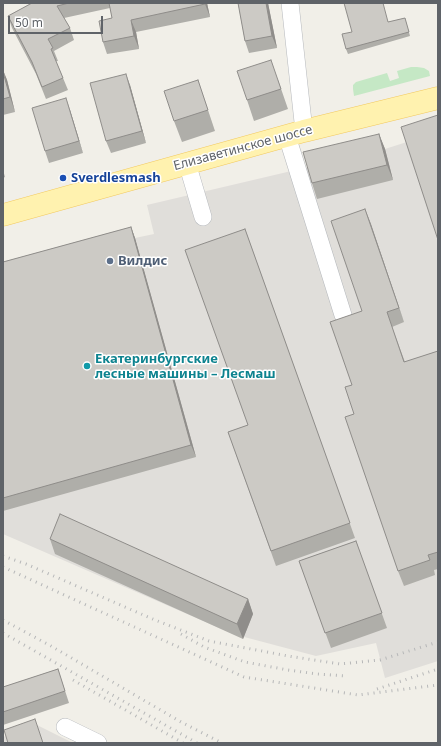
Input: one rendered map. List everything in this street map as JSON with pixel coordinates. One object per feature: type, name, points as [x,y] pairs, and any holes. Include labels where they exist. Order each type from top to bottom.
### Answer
[{"type":"main road","name":"Елизаветинское шоссе","points":[[3,215],[295,133],[438,98]]},
{"type":"lane","points":[[290,3],[295,133],[343,315]]},
{"type":"lane","points":[[187,163],[203,217]]},
{"type":"lane","points":[[66,727],[98,743]]},
{"type":"shaded area","points":[[438,132],[438,661],[385,678],[376,643],[316,656],[233,634],[3,534],[3,275],[154,234],[147,205],[385,149]]},
{"type":"shaded area","points":[[37,725],[73,743],[3,743],[3,737]]},
{"type":"green space","points":[[411,67],[424,68],[429,71],[430,76],[354,96],[353,85],[356,82],[387,73],[390,81],[399,78],[397,71]]},
{"type":"building","points":[[32,3],[69,3],[57,6],[70,28],[48,39],[53,48],[51,49],[63,78],[42,87],[32,62],[8,16]]},
{"type":"building","points":[[109,3],[205,4],[131,20],[134,36],[103,42],[99,21],[112,18]]},
{"type":"building","points":[[238,3],[266,3],[272,36],[245,41]]},
{"type":"building","points":[[344,3],[383,3],[388,22],[405,18],[409,32],[346,49],[342,34],[352,32]]},
{"type":"building","points":[[271,60],[281,89],[247,100],[237,71]]},
{"type":"building","points":[[3,72],[10,97],[3,99]]},
{"type":"building","points":[[126,74],[142,131],[106,141],[90,83]]},
{"type":"building","points":[[198,80],[208,110],[174,121],[164,91]]},
{"type":"building","points":[[66,98],[79,141],[45,151],[32,108]]},
{"type":"building","points":[[438,115],[438,240],[401,127]]},
{"type":"building","points":[[379,134],[387,165],[312,183],[303,152]]},
{"type":"building","points":[[365,209],[399,308],[387,312],[404,362],[438,351],[438,552],[428,555],[430,560],[398,571],[345,417],[354,414],[345,387],[352,385],[330,322],[362,311],[331,221]]},
{"type":"building","name":"Екатеринбургские лесные машины – Лесмаш","points":[[131,227],[191,445],[3,498],[3,262]]},
{"type":"building","points":[[245,229],[350,523],[271,551],[228,432],[248,425],[185,250]]},
{"type":"building","points":[[60,514],[248,599],[237,624],[50,539]]},
{"type":"building","points":[[356,541],[382,613],[325,633],[299,561]]},
{"type":"building","points":[[58,669],[65,691],[3,712],[3,687]]},
{"type":"building","points":[[35,719],[43,743],[8,743],[4,730]]},
{"type":"railway","points":[[3,556],[26,564],[155,620],[209,641],[340,664],[380,660],[438,642]]},
{"type":"railway","points":[[3,567],[244,677],[358,695],[438,685]]},
{"type":"railway","points":[[3,620],[51,646],[181,722],[222,743]]},
{"type":"railway","points":[[3,633],[197,743]]},
{"type":"railway","points":[[181,634],[204,647],[245,662],[317,674],[347,676]]},
{"type":"railway","points":[[377,689],[438,669]]},
{"type":"railway","points":[[73,680],[183,743]]},
{"type":"place","name":"Sverdlesmash","points":[[63,178]]},
{"type":"place","name":"Вилдис","points":[[110,261]]},
{"type":"place","name":"Екатеринбургские лесные машины – Лесмаш","points":[[87,366]]}]
